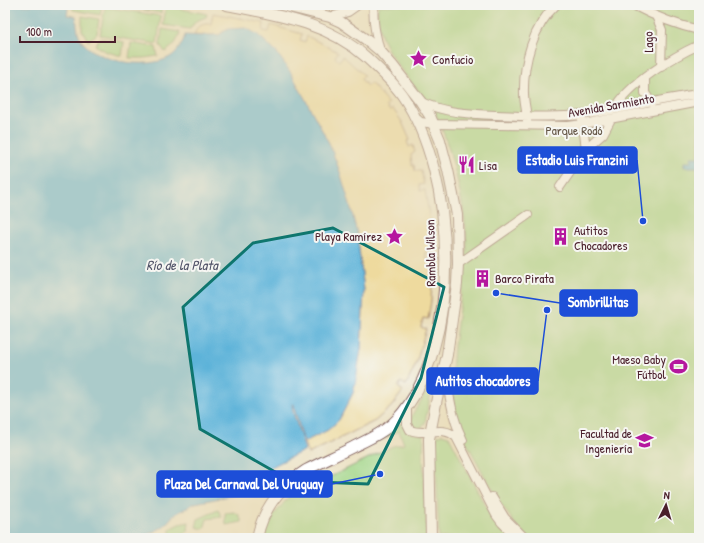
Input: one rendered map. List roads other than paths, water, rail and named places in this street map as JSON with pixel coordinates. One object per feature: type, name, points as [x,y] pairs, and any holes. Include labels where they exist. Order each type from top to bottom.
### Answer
[{"type":"main road","name":"Rambla Wilson","points":[[227,5],[304,22],[328,31],[363,55],[383,74],[401,95],[414,117],[426,145],[438,188],[445,245],[445,282],[441,317],[435,344],[421,383],[407,406],[397,419],[384,431],[294,477],[284,486],[268,508],[262,518],[257,538]]},
{"type":"main road","name":"Rambla Wilson","points":[[281,5],[330,17],[360,34],[380,51],[421,102],[434,124],[448,170],[457,215],[458,264],[457,284],[444,368],[430,431],[431,538]]},
{"type":"street","points":[[330,17],[348,12],[358,5]]},
{"type":"street","points":[[374,5],[373,14],[380,51]]},
{"type":"street","points":[[527,126],[524,91],[528,55],[538,31],[547,15],[556,5]]},
{"type":"street","points":[[633,5],[656,16],[699,30]]},
{"type":"street","name":"Lago","points":[[656,16],[662,30],[661,67]]},
{"type":"street","points":[[616,110],[619,102],[629,91],[645,78],[699,45]]},
{"type":"street","points":[[645,78],[645,93],[652,103]]},
{"type":"street","name":"Avenida Sarmiento","points":[[421,102],[434,108],[449,112],[527,116],[582,115],[699,94]]},
{"type":"street","name":"Avenida Sarmiento","points":[[414,117],[421,122],[434,124],[568,126],[699,102]]},
{"type":"street","points":[[582,115],[586,149]]},
{"type":"street","points":[[560,187],[586,149],[603,134],[611,119]]},
{"type":"street","points":[[458,264],[528,215]]},
{"type":"street","points":[[444,368],[451,411],[458,431],[494,500],[506,518],[525,538]]},
{"type":"street","points":[[407,406],[407,424],[410,430],[418,433],[440,430],[447,431],[456,437],[496,515],[517,538]]},
{"type":"water","name":"Río de la Plata","points":[[5,5],[66,5],[68,9],[67,15],[76,16],[77,28],[81,40],[88,48],[98,54],[122,62],[148,63],[160,61],[170,57],[180,47],[185,35],[219,35],[228,29],[246,28],[257,34],[277,53],[291,73],[329,143],[350,205],[357,233],[364,290],[361,349],[353,393],[339,420],[328,430],[304,442],[294,404],[292,404],[293,412],[305,450],[249,478],[251,482],[246,485],[240,494],[195,503],[174,515],[163,527],[145,536],[145,538],[5,538]]},
{"type":"water","points":[[691,157],[699,157],[699,167],[684,167],[684,162],[691,162]]},
{"type":"place","name":"Confucio","points":[[419,59]]},
{"type":"place","name":"Lisa","points":[[466,165]]},
{"type":"place","name":"Estadio Luis Franzini","points":[[643,221]]},
{"type":"place","name":"Playa Ramírez","points":[[395,236]]},
{"type":"place","name":"Autitos Chocadores","points":[[561,237]]},
{"type":"place","name":"Barco Pirata","points":[[482,278]]},
{"type":"place","name":"Sombrillitas","points":[[496,293]]},
{"type":"place","name":"Autitos chocadores","points":[[547,310]]},
{"type":"place","name":"Maeso Baby Fútbol","points":[[679,366]]},
{"type":"place","name":"Facultad de Ingeniería","points":[[645,440]]},
{"type":"place","name":"Plaza Del Carnaval Del Uruguay","points":[[380,474]]},
{"type":"park label","name":"Parque Rodó","points":[[574,130]]}]
